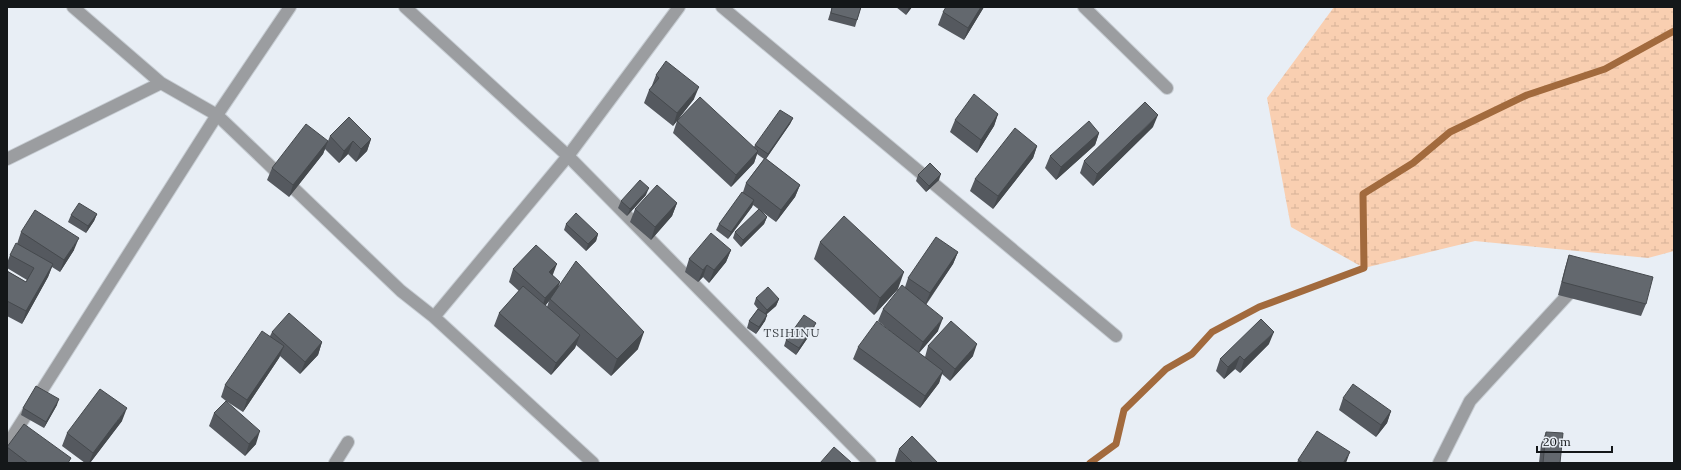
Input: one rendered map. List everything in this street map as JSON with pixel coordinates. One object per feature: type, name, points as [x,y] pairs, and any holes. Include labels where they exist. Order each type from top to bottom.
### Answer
[{"type":"street","points":[[73,7],[161,83],[217,115],[401,291],[434,317],[593,463]]},
{"type":"street","points":[[7,445],[217,115],[290,7]]},
{"type":"street","points":[[405,7],[568,156],[870,463]]},
{"type":"street","points":[[434,317],[568,156],[679,7]]},
{"type":"street","points":[[722,7],[1116,336]]},
{"type":"street","points":[[1084,7],[1167,88]]},
{"type":"street","points":[[7,159],[161,83]]},
{"type":"street","points":[[1439,463],[1470,400],[1575,286]]},
{"type":"street","points":[[335,463],[348,442]]},
{"type":"green space","points":[[1334,7],[1674,7],[1674,251],[1648,258],[1475,241],[1364,268],[1291,227],[1267,98]]},
{"type":"building","points":[[832,7],[861,7],[857,20],[831,13]]},
{"type":"building","points":[[946,7],[981,7],[968,28],[943,12]]},
{"type":"building","points":[[666,61],[699,87],[677,113],[649,90],[659,78],[656,75]]},
{"type":"building","points":[[974,94],[998,114],[981,140],[955,120]]},
{"type":"building","points":[[700,97],[758,151],[736,175],[677,121]]},
{"type":"building","points":[[1145,102],[1158,115],[1097,174],[1084,161]]},
{"type":"building","points":[[780,110],[793,118],[768,154],[755,145]]},
{"type":"building","points":[[349,117],[371,139],[361,149],[353,141],[344,151],[330,136]]},
{"type":"building","points":[[1089,121],[1099,133],[1061,167],[1050,156]]},
{"type":"building","points":[[306,124],[328,141],[293,185],[272,168]]},
{"type":"building","points":[[1015,128],[1037,146],[998,196],[975,179]]},
{"type":"building","points":[[765,158],[800,185],[781,210],[746,183]]},
{"type":"building","points":[[930,163],[941,174],[929,186],[918,175]]},
{"type":"building","points":[[640,180],[649,188],[630,209],[621,201]]},
{"type":"building","points":[[657,185],[677,203],[655,227],[635,209]]},
{"type":"building","points":[[742,192],[754,200],[731,232],[719,224]]},
{"type":"building","points":[[79,203],[97,214],[88,226],[71,215]]},
{"type":"building","points":[[759,209],[767,217],[743,240],[735,232]]},
{"type":"building","points":[[35,210],[79,238],[64,260],[21,232]]},
{"type":"building","points":[[576,213],[598,234],[588,244],[566,224]]},
{"type":"building","points":[[844,216],[904,272],[880,298],[820,242]]},
{"type":"building","points":[[711,233],[731,250],[714,270],[707,265],[703,270],[689,259]]},
{"type":"building","points":[[936,237],[958,252],[930,293],[908,278]]},
{"type":"building","points":[[16,243],[53,264],[26,311],[7,301],[7,271],[26,282],[34,268],[10,255]]},
{"type":"building","points":[[536,245],[557,264],[549,272],[560,282],[545,298],[513,269]]},
{"type":"building","points":[[1569,255],[1653,277],[1646,304],[1562,282]]},
{"type":"building","points":[[576,261],[644,332],[617,359],[550,299]]},
{"type":"building","points":[[902,285],[943,318],[923,342],[883,309]]},
{"type":"building","points":[[523,286],[580,335],[556,363],[499,313]]},
{"type":"building","points":[[768,287],[779,299],[767,310],[756,298]]},
{"type":"building","points":[[758,309],[767,315],[759,327],[749,321]]},
{"type":"building","points":[[289,313],[322,342],[305,362],[272,332]]},
{"type":"building","points":[[804,315],[816,323],[799,348],[786,340]]},
{"type":"building","points":[[1261,319],[1274,332],[1244,360],[1240,356],[1228,367],[1220,359]]},
{"type":"building","points":[[877,321],[943,371],[925,396],[858,347]]},
{"type":"building","points":[[951,321],[977,344],[955,369],[928,346]]},
{"type":"building","points":[[262,331],[284,346],[247,400],[225,385]]},
{"type":"building","points":[[1353,384],[1391,411],[1381,425],[1343,398]]},
{"type":"building","points":[[36,386],[59,399],[46,422],[23,408]]},
{"type":"building","points":[[100,389],[127,408],[93,453],[67,433]]},
{"type":"building","points":[[226,401],[260,431],[249,444],[214,413]]},
{"type":"building","points":[[24,424],[71,458],[68,463],[28,463],[7,447]]},
{"type":"building","points":[[1317,431],[1350,452],[1343,463],[1303,463],[1298,460]]},
{"type":"building","points":[[1546,432],[1563,433],[1560,463],[1543,463]]},
{"type":"building","points":[[912,436],[938,463],[913,463],[899,449]]},
{"type":"building","points":[[834,447],[852,463],[820,463]]},
{"type":"waterway","points":[[1090,463],[1116,444],[1124,410],[1166,369],[1192,354],[1212,332],[1259,307],[1364,268],[1363,194],[1413,163],[1450,132],[1527,95],[1605,69],[1674,31]]},
{"type":"district","name":"TSIHINU","points":[[792,333]]}]
